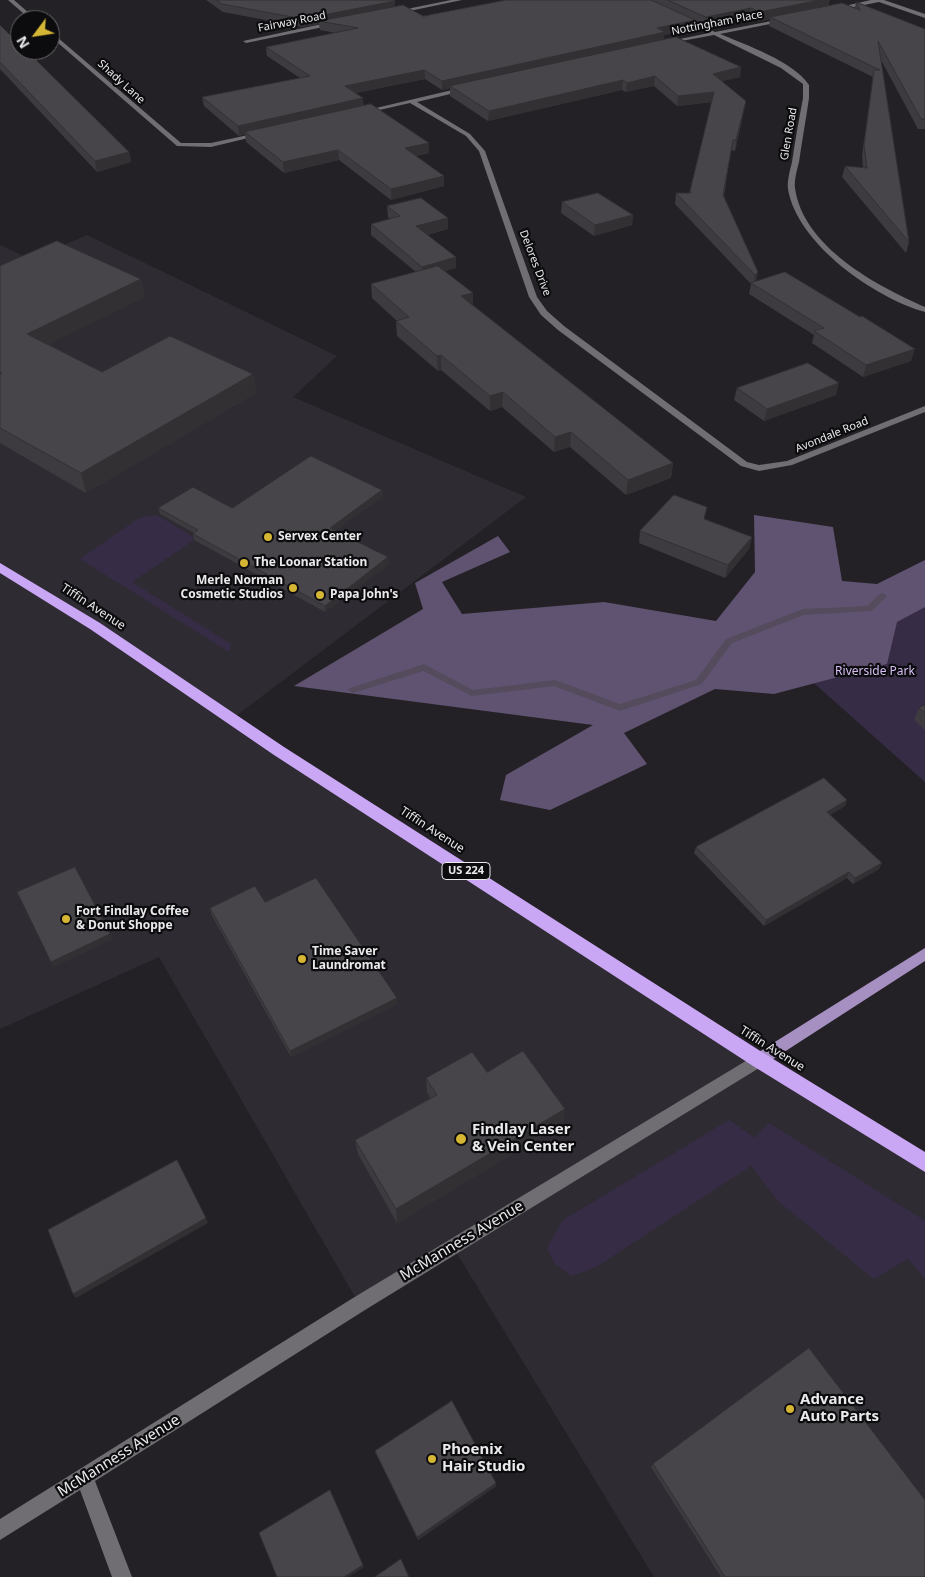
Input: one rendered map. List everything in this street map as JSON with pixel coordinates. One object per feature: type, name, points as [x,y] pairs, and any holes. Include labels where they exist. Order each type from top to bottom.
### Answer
[{"type":"highway","name":"Tiffin Avenue","points":[[3,571],[94,626],[279,751],[759,1060],[925,1163]]},
{"type":"main road","name":"McManness Avenue","points":[[759,1060],[925,954]]},
{"type":"street","points":[[11,0],[22,10]]},
{"type":"street","points":[[386,14],[459,0]]},
{"type":"street","points":[[830,10],[879,0],[925,16]]},
{"type":"street","name":"Glen Road","points":[[671,14],[784,66],[805,83],[807,87],[806,98],[792,170],[791,188],[798,213],[812,234],[860,276],[896,297],[925,310]]},
{"type":"street","name":"Nottingham Place","points":[[663,44],[792,18]]},
{"type":"street","name":"Fairway Road","points":[[246,41],[340,22]]},
{"type":"street","name":"Shady Lane","points":[[60,43],[179,145],[210,145],[270,132]]},
{"type":"street","points":[[353,114],[475,86]]},
{"type":"street","name":"Delores Drive","points":[[411,101],[468,136],[482,151],[533,297],[544,313],[656,400],[744,464]]},
{"type":"street","name":"Avondale Road","points":[[744,464],[759,468],[789,463],[925,409]]},
{"type":"street","name":"McManness Avenue","points":[[0,1530],[360,1304],[759,1060]]},
{"type":"street","points":[[85,1478],[122,1577]]},
{"type":"shaded area","points":[[87,235],[337,356],[293,397],[526,497],[232,719],[925,1160],[925,1577],[654,1577],[453,1247],[359,1304],[159,957],[0,1029],[0,245],[30,259]]},
{"type":"shaded area","points":[[754,515],[833,527],[842,581],[877,584],[925,560],[925,607],[897,622],[887,664],[774,694],[715,689],[624,733],[647,764],[550,810],[500,800],[506,775],[593,725],[294,686],[423,609],[415,583],[498,536],[510,552],[442,582],[462,614],[604,602],[716,621],[755,572]]},
{"type":"green space","points":[[157,515],[193,537],[194,540],[132,582],[231,644],[229,652],[80,559],[139,518]]},
{"type":"green space","name":"Riverside Park","points":[[925,590],[925,782],[788,660]]},
{"type":"green space","points":[[729,1120],[755,1138],[769,1123],[925,1221],[925,1279],[908,1259],[874,1279],[778,1201],[751,1166],[596,1267],[572,1276],[555,1264],[547,1248],[563,1220]]},
{"type":"building","points":[[217,0],[395,1],[303,19],[222,4]]},
{"type":"building","points":[[506,0],[651,0],[695,20],[657,28],[665,32],[442,81],[424,70],[345,86],[363,98],[238,126],[202,97],[310,76],[266,47],[358,28],[319,21],[403,5],[423,16]]},
{"type":"building","points":[[668,0],[820,0],[760,12],[751,8],[706,17]]},
{"type":"building","points":[[856,2],[925,29],[925,119],[921,119],[878,41],[909,242],[845,166],[867,168],[864,145],[874,70],[880,70],[770,17],[842,3],[860,10]]},
{"type":"building","points":[[0,25],[10,35],[10,60],[36,60],[129,152],[95,161],[0,62]]},
{"type":"building","points":[[676,37],[741,67],[713,74],[746,101],[736,140],[733,140],[723,195],[758,272],[755,275],[676,193],[691,193],[714,92],[678,96],[655,76],[627,83],[623,80],[489,111],[450,86]]},
{"type":"building","points":[[371,104],[429,143],[405,148],[444,176],[391,189],[338,150],[283,162],[245,132]]},
{"type":"building","points":[[598,193],[633,215],[595,225],[562,202]]},
{"type":"building","points":[[421,198],[448,218],[416,226],[456,257],[422,267],[371,224],[400,216],[387,206]]},
{"type":"building","points":[[57,241],[141,279],[27,334],[102,372],[170,336],[253,374],[81,473],[0,428],[0,374],[2,373],[0,372],[0,266]]},
{"type":"building","points":[[438,266],[473,293],[461,296],[673,463],[628,480],[571,432],[555,437],[503,392],[490,396],[441,355],[437,356],[396,321],[409,317],[371,284]]},
{"type":"building","points":[[785,272],[915,349],[866,365],[814,331],[824,328],[751,283]]},
{"type":"building","points":[[808,363],[839,383],[767,409],[737,388]]},
{"type":"building","name":"Servex Center","points":[[311,456],[382,490],[330,528],[388,557],[325,606],[193,534],[198,530],[158,508],[193,487],[232,508]]},
{"type":"building","points":[[674,495],[707,507],[704,519],[752,537],[728,565],[640,531]]},
{"type":"building","points":[[925,705],[925,713],[919,708]]},
{"type":"building","points":[[824,778],[847,800],[827,812],[882,863],[855,878],[849,872],[766,920],[696,847]]},
{"type":"building","name":"Fort Findlay Coffee & Donut Shoppe","points":[[75,867],[110,934],[51,962],[17,892]]},
{"type":"building","name":"Time Saver Laundromat","points":[[316,878],[397,998],[290,1051],[210,908],[255,886],[265,902]]},
{"type":"building","name":"Findlay Laser & Vein Center","points":[[523,1051],[565,1109],[396,1209],[355,1140],[437,1095],[426,1078],[472,1052],[487,1072]]},
{"type":"building","points":[[177,1160],[206,1218],[73,1294],[48,1230]]},
{"type":"building","name":"Advance Auto Parts","points":[[809,1348],[925,1500],[924,1577],[725,1577],[653,1464]]},
{"type":"building","points":[[452,1401],[496,1483],[417,1537],[375,1451]]},
{"type":"building","points":[[330,1490],[363,1565],[344,1577],[277,1577],[259,1533]]},
{"type":"building","points":[[401,1559],[409,1577],[375,1577]]},
{"type":"waterway","points":[[353,690],[424,667],[472,693],[555,683],[620,708],[699,682],[729,641],[803,612],[869,609],[883,596]]},
{"type":"place","name":"Servex Center","points":[[268,537]]},
{"type":"place","name":"The Loonar Station","points":[[244,563]]},
{"type":"place","name":"Merle Norman Cosmetic Studios","points":[[293,588]]},
{"type":"place","name":"Papa John's","points":[[320,595]]},
{"type":"place","name":"Fort Findlay Coffee & Donut Shoppe","points":[[66,919]]},
{"type":"place","name":"Time Saver Laundromat","points":[[302,959]]},
{"type":"place","name":"Findlay Laser & Vein Center","points":[[461,1139]]},
{"type":"place","name":"Advance Auto Parts","points":[[790,1409]]},
{"type":"place","name":"Phoenix Hair Studio","points":[[432,1459]]}]
